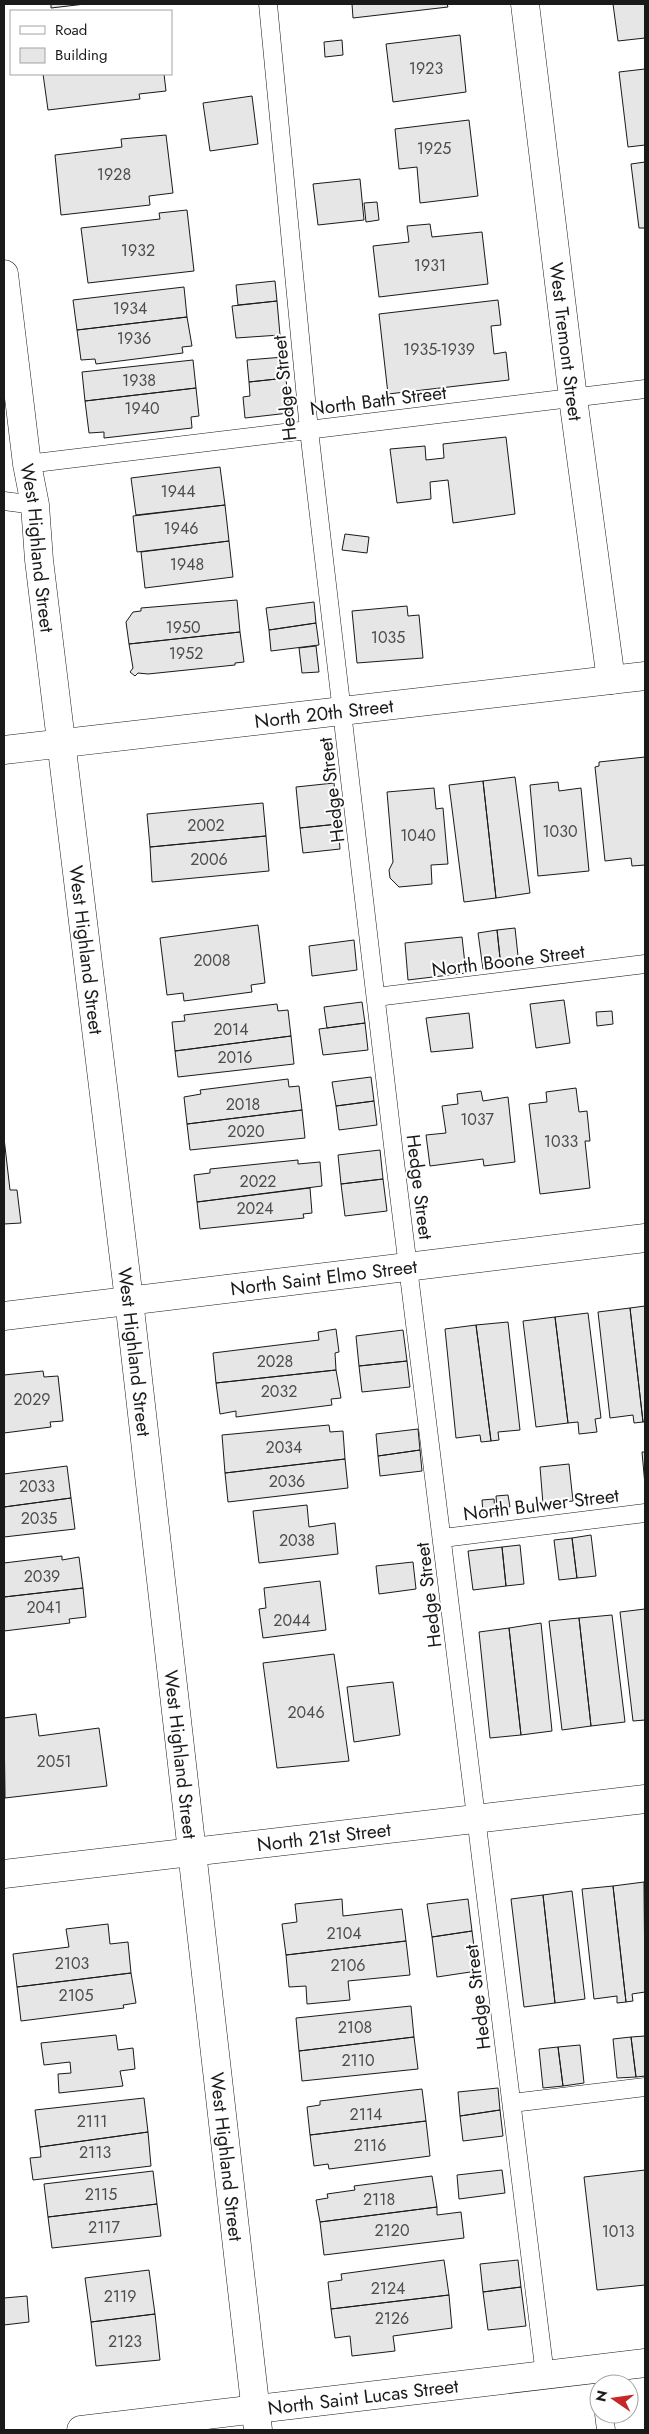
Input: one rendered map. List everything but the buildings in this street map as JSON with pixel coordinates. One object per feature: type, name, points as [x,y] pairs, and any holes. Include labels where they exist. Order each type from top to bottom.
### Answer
[{"type":"street","name":"West Tremont Street","points":[[525,4],[573,398],[611,680]]},
{"type":"street","name":"West Highland Street","points":[[4,274],[27,464],[34,505],[39,560],[129,1300],[257,2420]]},
{"type":"street","name":"North 20th Street","points":[[4,750],[645,676]]},
{"type":"street","name":"North Saint Elmo Street","points":[[4,1316],[645,1238]]},
{"type":"street","name":"North 21st Street","points":[[4,1874],[645,1799]]},
{"type":"street","name":"North Saint Lucas Street","points":[[607,2374],[645,2363]]},
{"type":"street","name":"North Saint Lucas Street","points":[[81,2430],[257,2420],[545,2375],[589,2376]]},
{"type":"lane","name":"Hedge Street","points":[[268,4],[309,430],[376,997],[545,2375]]},
{"type":"lane","name":"North Bath Street","points":[[27,464],[645,389]]},
{"type":"lane","points":[[4,501],[34,505]]},
{"type":"lane","name":"North Boone Street","points":[[376,997],[645,964]]},
{"type":"lane","name":"North Bulwer Street","points":[[443,1538],[645,1513]]},
{"type":"lane","points":[[512,2102],[645,2087]]}]
